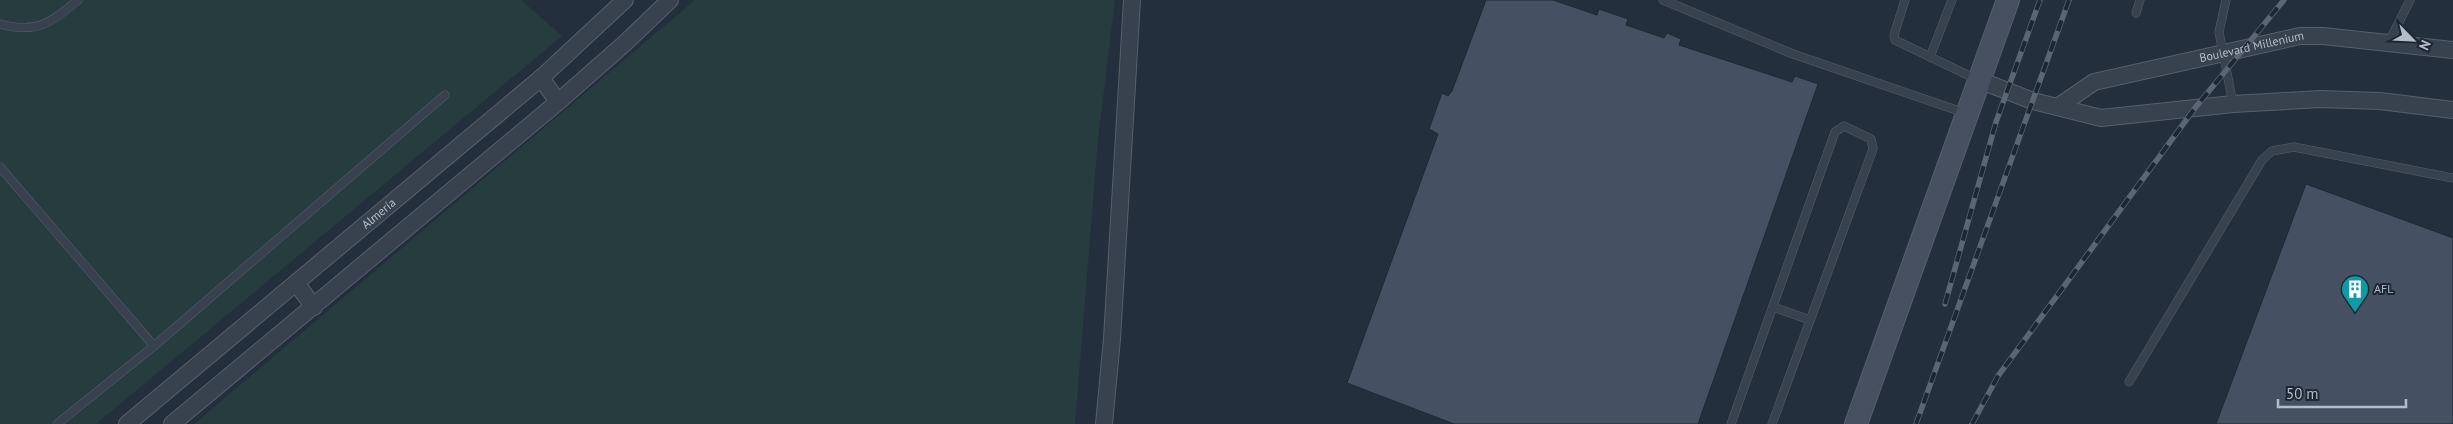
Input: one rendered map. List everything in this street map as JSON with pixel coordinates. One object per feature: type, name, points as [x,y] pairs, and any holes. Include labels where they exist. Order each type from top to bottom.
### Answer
[{"type":"street","name":"Almería","points":[[127,424],[540,78],[625,0]]},
{"type":"street","points":[[172,424],[558,102],[624,44],[670,0]]},
{"type":"street","points":[[1104,424],[1112,339],[1132,0]]},
{"type":"street","points":[[1856,424],[2008,0]]},
{"type":"street","name":"Boulevard Millenium","points":[[2059,106],[2094,82],[2310,35],[2453,50]]},
{"type":"street","points":[[540,78],[558,102]]},
{"type":"street","points":[[1979,80],[2033,101],[2102,118],[2233,104],[2321,98],[2380,101],[2453,110]]},
{"type":"street","points":[[296,283],[314,307]]},
{"type":"lane","points":[[0,24],[22,28],[37,27],[52,22],[78,0]]},
{"type":"lane","points":[[1663,0],[1794,54],[1967,114]]},
{"type":"lane","points":[[1905,0],[1894,37],[1898,42],[1979,80]]},
{"type":"lane","points":[[1930,57],[1952,0]]},
{"type":"lane","points":[[2136,12],[2140,0]]},
{"type":"lane","points":[[2226,0],[2219,32],[2221,54],[2233,104]]},
{"type":"lane","points":[[2388,42],[2410,0]]},
{"type":"lane","points":[[58,424],[154,346],[445,95]]},
{"type":"lane","points":[[1731,424],[1836,132],[1841,126],[1849,127],[1871,139],[1873,149],[1772,424]]},
{"type":"lane","points":[[2129,382],[2262,160],[2272,151],[2294,147],[2453,178]]},
{"type":"lane","points":[[0,167],[154,346]]},
{"type":"lane","points":[[1773,307],[1810,320]]},
{"type":"green space","points":[[0,0],[521,0],[562,36],[96,424],[0,424]]},
{"type":"green space","points":[[695,0],[1115,0],[1098,139],[1075,424],[194,424]]},
{"type":"building","points":[[1486,0],[1553,0],[1597,15],[1599,9],[1628,19],[1626,25],[1664,38],[1667,33],[1681,39],[1679,45],[1792,82],[1795,76],[1818,84],[1698,424],[1454,424],[1347,383],[1438,134],[1429,129],[1442,93],[1448,96],[1452,91]]},
{"type":"building","name":"AFL","points":[[2306,184],[2453,238],[2453,424],[2216,424]]},
{"type":"railway","points":[[1945,304],[1996,122],[2040,0]]},
{"type":"railway","points":[[1916,424],[2069,0]]},
{"type":"railway","points":[[1972,424],[1998,376],[2195,108],[2284,0]]},
{"type":"place","name":"AFL","points":[[2355,313]]}]
